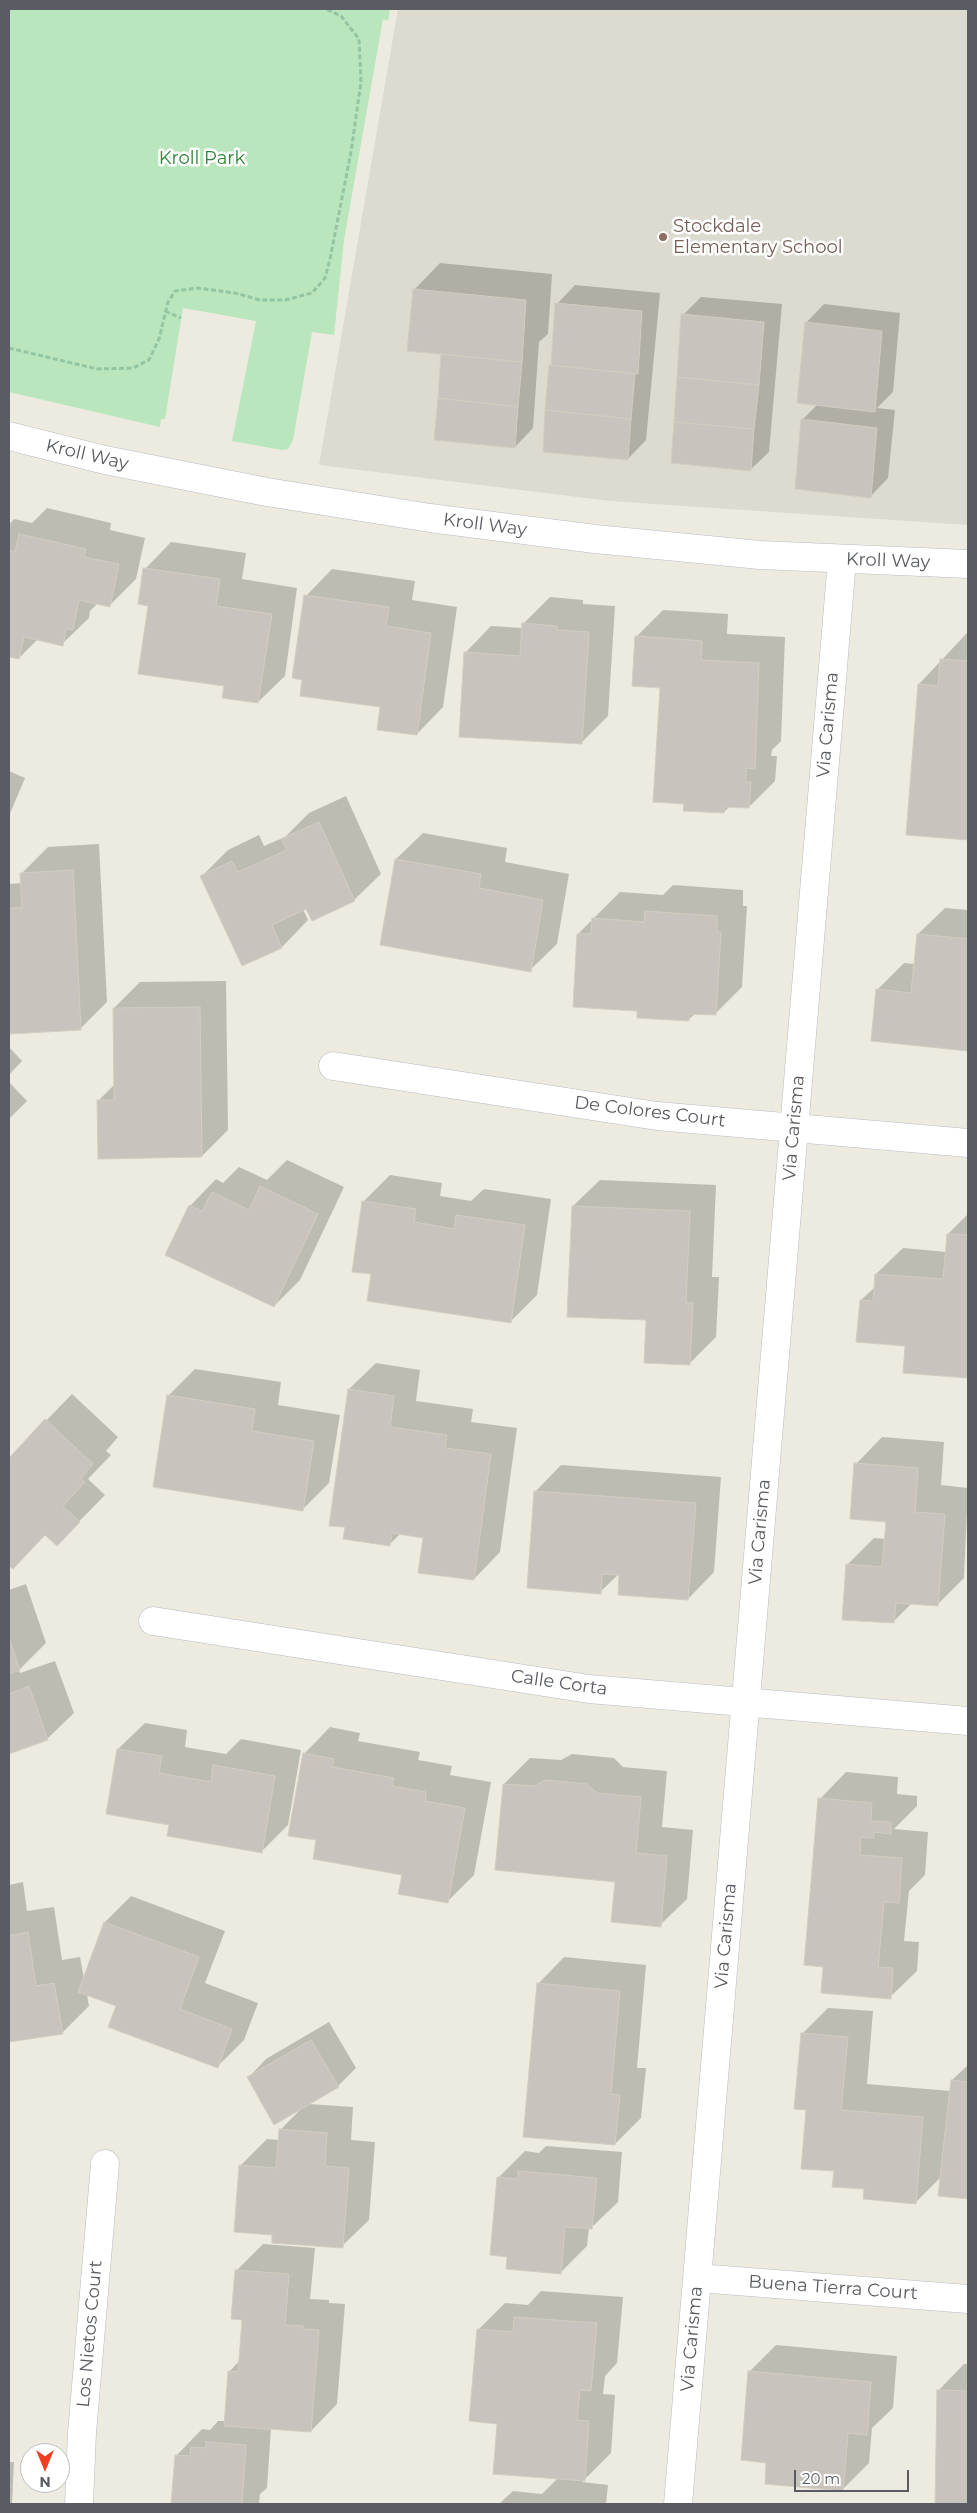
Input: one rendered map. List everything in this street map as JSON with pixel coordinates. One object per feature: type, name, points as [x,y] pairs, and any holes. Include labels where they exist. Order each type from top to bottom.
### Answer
[{"type":"street","name":"Kroll Way","points":[[9,436],[105,460],[267,492],[430,518],[595,540],[842,560],[968,564]]},
{"type":"street","name":"Via Carisma","points":[[678,2504],[842,560]]},
{"type":"street","name":"De Colores Court","points":[[333,1066],[658,1116],[794,1129],[968,1142]]},
{"type":"street","name":"Calle Corta","points":[[153,1621],[589,1689],[746,1704],[968,1721]]},
{"type":"street","name":"Los Nietos Court","points":[[79,2504],[82,2433],[105,2164]]},
{"type":"street","name":"Buena Tierra Court","points":[[698,2278],[968,2299]]},
{"type":"path","points":[[9,348],[97,369],[133,368],[149,360],[159,339],[165,311],[175,291],[197,288],[235,293],[260,300],[284,300],[312,293],[325,278],[344,188],[361,82],[359,39],[341,16],[326,9]]},
{"type":"path","points":[[165,311],[181,318]]},
{"type":"shaded area","name":"Stockdale Elementary School","points":[[398,9],[968,9],[968,525],[610,501],[319,465]]},
{"type":"green space","name":"Kroll Park","points":[[9,9],[390,9],[388,21],[383,19],[344,240],[334,335],[312,332],[293,440],[288,449],[282,450],[232,441],[256,321],[183,308],[165,419],[161,419],[160,427],[9,392]]},
{"type":"building","points":[[413,289],[526,300],[522,362],[407,351]]},
{"type":"building","points":[[555,303],[642,311],[638,374],[551,365]]},
{"type":"building","points":[[681,314],[764,322],[759,385],[677,377]]},
{"type":"building","points":[[805,322],[882,331],[875,412],[797,403]]},
{"type":"building","points":[[441,354],[522,362],[518,407],[438,398]]},
{"type":"building","points":[[549,365],[635,374],[631,419],[545,410]]},
{"type":"building","points":[[677,377],[759,385],[754,429],[674,422]]},
{"type":"building","points":[[438,398],[518,407],[515,448],[434,440]]},
{"type":"building","points":[[545,410],[631,419],[628,460],[543,452]]},
{"type":"building","points":[[801,419],[877,428],[871,498],[795,489]]},
{"type":"building","points":[[674,422],[754,429],[751,471],[671,463]]},
{"type":"building","points":[[19,534],[86,549],[84,557],[119,564],[110,607],[79,600],[73,630],[66,629],[63,646],[24,637],[19,659],[9,657],[9,550],[15,552]]},
{"type":"building","points":[[143,568],[220,579],[216,606],[272,614],[258,703],[222,698],[224,686],[138,674],[148,606],[138,604]]},
{"type":"building","points":[[304,595],[389,607],[386,626],[431,633],[417,735],[377,730],[380,707],[300,696],[302,680],[292,678]]},
{"type":"building","points":[[522,623],[557,626],[557,630],[589,632],[582,744],[459,737],[464,652],[520,656]]},
{"type":"building","points":[[635,636],[702,641],[701,660],[759,663],[755,769],[746,768],[746,782],[751,782],[749,808],[724,807],[724,813],[683,811],[684,804],[653,802],[660,688],[632,686]]},
{"type":"building","points":[[940,659],[968,661],[968,840],[906,835],[918,684],[938,686]]},
{"type":"building","points":[[319,822],[355,901],[312,921],[306,909],[272,925],[282,948],[242,966],[200,876],[232,861],[238,872],[287,850],[281,839]]},
{"type":"building","points":[[395,859],[481,874],[479,888],[543,900],[531,972],[380,945]]},
{"type":"building","points":[[73,870],[81,1030],[9,1034],[9,908],[22,908],[20,873]]},
{"type":"building","points":[[645,911],[717,916],[717,932],[721,932],[716,1015],[689,1014],[689,1021],[637,1018],[637,1011],[573,1007],[577,934],[591,934],[592,918],[644,922]]},
{"type":"building","points":[[917,934],[968,939],[968,1051],[871,1041],[876,989],[911,993]]},
{"type":"building","points":[[200,1007],[202,1157],[98,1159],[97,1100],[114,1100],[113,1008]]},
{"type":"building","points":[[260,1186],[318,1214],[274,1307],[165,1255],[189,1205],[202,1211],[212,1192],[249,1210]]},
{"type":"building","points":[[362,1201],[416,1209],[414,1222],[454,1229],[456,1215],[525,1225],[511,1323],[367,1301],[371,1274],[352,1272]]},
{"type":"building","points":[[572,1206],[690,1211],[686,1303],[693,1303],[690,1365],[644,1363],[646,1320],[567,1317]]},
{"type":"building","points":[[947,1234],[968,1235],[968,1378],[903,1373],[905,1346],[856,1342],[860,1300],[873,1301],[875,1274],[943,1279]]},
{"type":"building","points":[[348,1389],[394,1396],[390,1427],[447,1435],[445,1448],[491,1454],[474,1580],[418,1573],[423,1538],[392,1533],[390,1546],[343,1539],[345,1527],[329,1526]]},
{"type":"building","points":[[167,1395],[255,1409],[252,1431],[314,1441],[303,1511],[153,1487]]},
{"type":"building","points":[[45,1419],[93,1464],[81,1478],[85,1482],[63,1506],[80,1522],[57,1546],[45,1535],[13,1569],[9,1566],[9,1458]]},
{"type":"building","points":[[854,1463],[918,1468],[915,1512],[945,1514],[938,1606],[896,1603],[894,1623],[842,1620],[846,1564],[882,1567],[886,1522],[850,1519]]},
{"type":"building","points":[[534,1491],[696,1503],[688,1600],[618,1595],[619,1575],[602,1574],[601,1594],[527,1588]]},
{"type":"building","points":[[9,1638],[20,1670],[9,1674]]},
{"type":"building","points":[[29,1686],[48,1740],[9,1754],[9,1694]]},
{"type":"building","points":[[117,1749],[162,1756],[159,1773],[211,1782],[213,1765],[275,1776],[262,1853],[167,1836],[169,1825],[106,1814]]},
{"type":"building","points":[[303,1753],[334,1759],[332,1767],[394,1778],[392,1786],[426,1792],[425,1801],[465,1808],[448,1903],[398,1894],[402,1875],[313,1859],[316,1840],[288,1836]]},
{"type":"building","points":[[545,1780],[587,1784],[597,1793],[641,1797],[636,1853],[667,1856],[661,1927],[611,1922],[615,1882],[495,1870],[503,1784],[534,1786]]},
{"type":"building","points":[[818,1798],[872,1803],[871,1821],[891,1822],[891,1834],[874,1832],[874,1838],[861,1837],[860,1855],[902,1858],[899,1903],[884,1902],[878,1967],[893,1968],[891,1999],[821,1993],[823,1967],[804,1965]]},
{"type":"building","points":[[104,1922],[199,1957],[180,2009],[232,2029],[218,2068],[108,2027],[116,2006],[78,1992]]},
{"type":"building","points":[[28,1932],[36,1986],[54,1983],[63,2034],[9,2042],[9,1936]]},
{"type":"building","points":[[537,1983],[620,1991],[611,2094],[620,2095],[615,2145],[523,2137]]},
{"type":"building","points":[[801,2033],[848,2037],[841,2110],[923,2117],[916,2204],[863,2199],[864,2189],[832,2187],[834,2171],[801,2169],[806,2110],[794,2109]]},
{"type":"building","points":[[311,2040],[339,2087],[274,2125],[247,2077]]},
{"type":"building","points":[[951,2080],[968,2082],[968,2199],[938,2196]]},
{"type":"building","points":[[279,2129],[327,2133],[325,2166],[349,2168],[343,2248],[272,2243],[272,2235],[234,2232],[239,2165],[276,2168]]},
{"type":"building","points":[[518,2171],[597,2178],[592,2229],[565,2227],[561,2274],[506,2269],[507,2257],[490,2255],[497,2177],[518,2179]]},
{"type":"building","points":[[235,2270],[289,2274],[285,2325],[303,2326],[303,2329],[319,2330],[311,2432],[224,2426],[228,2371],[238,2372],[242,2320],[231,2319]]},
{"type":"building","points":[[514,2317],[597,2323],[591,2391],[580,2390],[577,2420],[589,2421],[585,2481],[493,2474],[497,2424],[469,2421],[477,2329],[513,2332]]},
{"type":"building","points":[[748,2371],[871,2382],[867,2435],[848,2433],[843,2491],[765,2484],[766,2463],[741,2460]]},
{"type":"building","points":[[937,2390],[968,2391],[968,2504],[935,2504]]},
{"type":"building","points":[[206,2442],[246,2445],[242,2504],[171,2504],[175,2455],[190,2456],[191,2447],[206,2448]]},
{"type":"place","name":"Stockdale Elementary School","points":[[663,237]]}]
